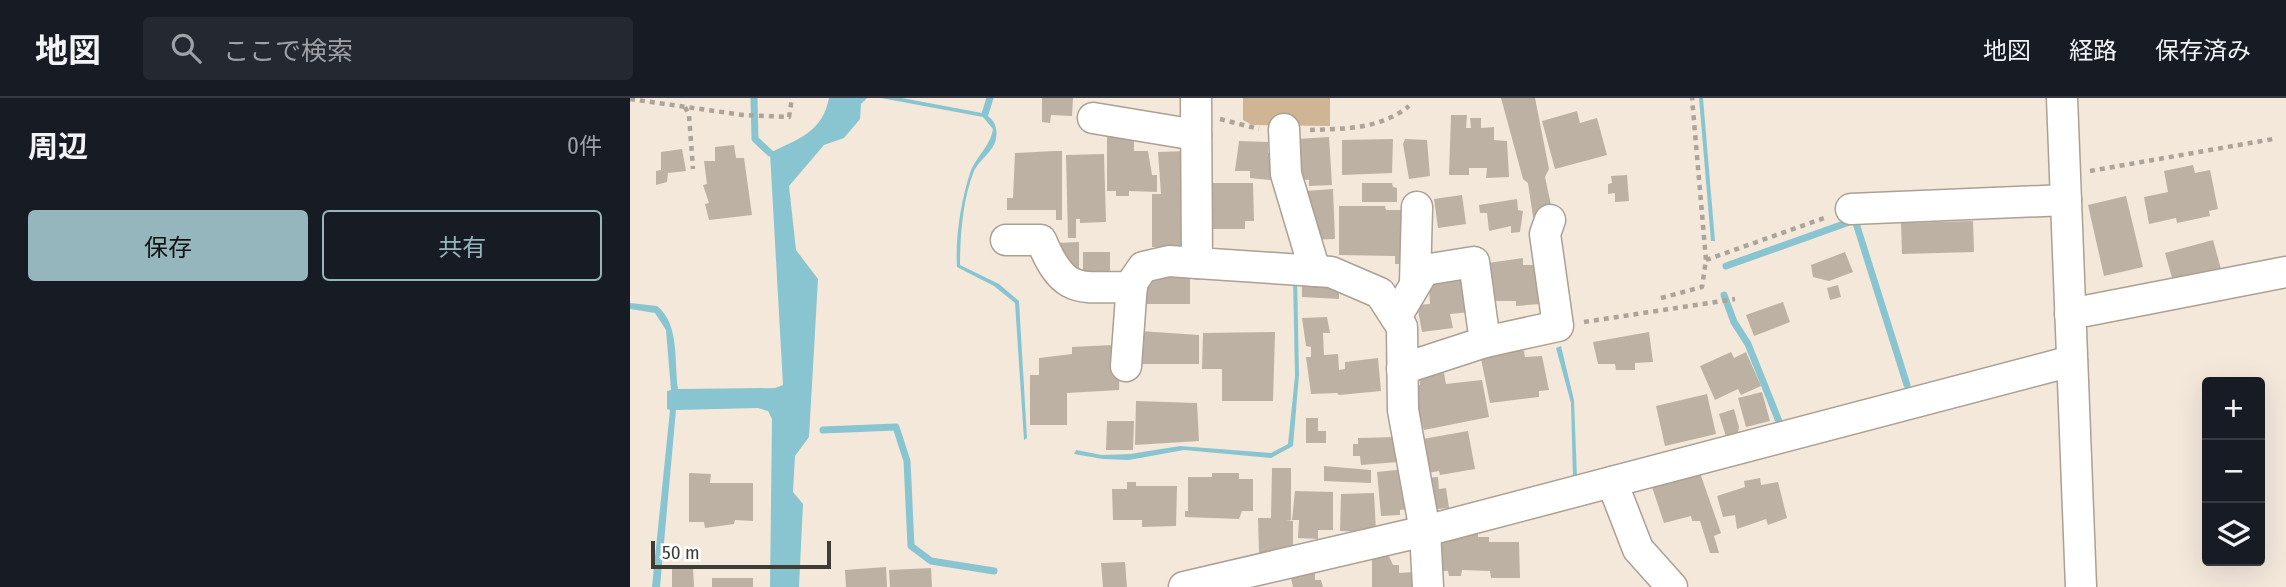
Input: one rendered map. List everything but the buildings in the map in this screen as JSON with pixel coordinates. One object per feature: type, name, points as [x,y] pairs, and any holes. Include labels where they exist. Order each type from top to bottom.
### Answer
[{"type":"street","points":[[1196,98],[1197,262]]},
{"type":"street","points":[[2062,98],[2081,587]]},
{"type":"street","points":[[1093,118],[1196,135]]},
{"type":"street","points":[[1284,129],[1286,174],[1315,271]]},
{"type":"street","points":[[1851,209],[2066,188]]},
{"type":"street","points":[[1415,284],[1417,207]]},
{"type":"street","points":[[1402,369],[1485,342],[1558,326],[1545,234],[1550,220]]},
{"type":"street","points":[[1006,240],[1041,240],[1054,270],[1075,287],[1132,287]]},
{"type":"street","points":[[1126,366],[1132,287],[1143,267],[1169,261],[1331,272],[1380,293],[1402,327],[1403,410],[1425,531],[1428,587]]},
{"type":"street","points":[[1396,317],[1424,270],[1475,262],[1485,342]]},
{"type":"street","points":[[2070,314],[2286,272]]},
{"type":"street","points":[[1184,587],[1425,531],[2072,361]]},
{"type":"street","points":[[1612,482],[1639,549],[1672,587]]},
{"type":"path","points":[[630,99],[789,117],[792,98]]},
{"type":"path","points":[[1661,298],[1702,287],[1706,260],[1692,98]]},
{"type":"path","points":[[685,106],[689,115],[693,169]]},
{"type":"path","points":[[2066,188],[2273,139]]},
{"type":"path","points":[[1706,260],[1851,209]]},
{"type":"path","points":[[1558,326],[1735,299]]},
{"type":"shaded area","points":[[1243,98],[1330,98],[1330,126],[1252,125],[1243,120]]},
{"type":"water","points":[[829,98],[867,98],[861,104],[860,119],[844,138],[824,145],[789,186],[796,250],[818,279],[809,437],[795,456],[793,492],[803,504],[799,587],[770,587],[772,419],[768,411],[758,408],[676,410],[660,587],[652,587],[670,410],[667,409],[667,391],[671,390],[666,330],[655,313],[630,309],[630,303],[657,306],[664,314],[673,333],[678,389],[775,388],[783,385],[770,153],[815,127],[826,110]]},
{"type":"water","points":[[881,98],[902,98],[982,113],[990,117],[996,126],[995,143],[974,171],[967,193],[960,265],[999,284],[1019,301],[1027,438],[1024,440],[1015,303],[994,286],[957,267],[961,207],[967,184],[993,129],[983,117]]},
{"type":"water","points":[[1699,98],[1703,98],[1715,241],[1711,241]]},
{"type":"water","points":[[1297,276],[1299,375],[1293,446],[1271,458],[1184,450],[1129,460],[1074,454],[1076,450],[1102,455],[1130,454],[1180,446],[1271,453],[1288,444],[1295,376],[1293,277]]},
{"type":"water","points":[[1561,346],[1574,400],[1577,478],[1573,480],[1571,403],[1556,348]]},
{"type":"waterway","points":[[754,98],[755,139],[770,153]]},
{"type":"waterway","points":[[985,114],[990,98]]},
{"type":"waterway","points":[[1726,266],[1855,220],[1907,385]]},
{"type":"waterway","points":[[1724,295],[1734,322],[1748,344],[1780,424]]},
{"type":"waterway","points":[[823,430],[896,427],[907,461],[911,546],[931,561],[994,571]]}]
